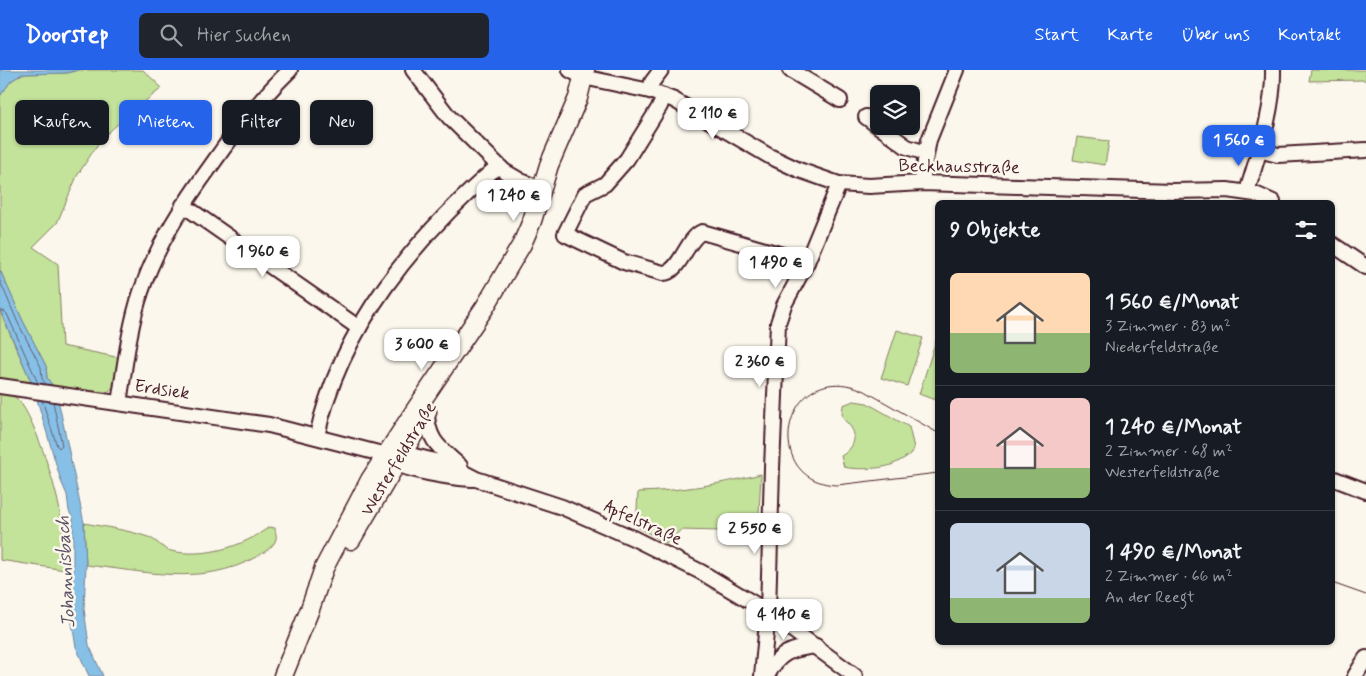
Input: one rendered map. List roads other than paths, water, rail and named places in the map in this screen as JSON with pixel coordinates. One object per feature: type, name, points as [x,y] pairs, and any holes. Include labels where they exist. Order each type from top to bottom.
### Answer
[{"type":"main road","name":"Westerfeldstraße","points":[[283,676],[310,610],[395,457],[522,244],[532,221],[548,165],[578,98],[579,72]]},
{"type":"main road","name":"Westerfeldstraße","points":[[395,457],[427,411],[485,307]]},
{"type":"street","points":[[119,403],[133,325],[142,291],[153,262],[183,206],[224,148],[266,93],[290,70]]},
{"type":"street","points":[[413,70],[450,117],[498,166],[511,176],[541,189]]},
{"type":"street","points":[[650,91],[652,82],[661,70]]},
{"type":"street","points":[[790,70],[840,100]]},
{"type":"street","points":[[922,183],[926,153],[932,133],[957,70]]},
{"type":"street","points":[[1247,192],[1259,150],[1273,84],[1273,70]]},
{"type":"street","name":"Beckhausstraße","points":[[579,72],[664,96],[684,105],[770,156],[799,170],[839,184],[869,186],[922,183],[1154,191],[1227,190],[1247,192],[1268,200]]},
{"type":"street","points":[[664,96],[660,106],[626,158],[605,184],[585,194],[565,234],[624,262],[667,274],[673,270],[694,238],[702,232],[807,262]]},
{"type":"street","points":[[866,117],[907,147],[926,153]]},
{"type":"street","points":[[1259,150],[1278,155],[1366,150]]},
{"type":"street","points":[[317,436],[332,385],[341,363],[378,297],[405,261],[465,196],[498,166]]},
{"type":"street","points":[[762,676],[768,612],[778,322],[784,305],[807,262],[839,184]]},
{"type":"street","points":[[183,206],[359,328]]},
{"type":"street","points":[[1335,246],[1366,267]]},
{"type":"street","name":"Erdsiek","points":[[0,386],[269,425],[317,436]]},
{"type":"street","points":[[427,411],[428,430],[432,439],[476,479]]},
{"type":"street","name":"Westerfeldstraße","points":[[317,436],[395,457]]},
{"type":"street","name":"Apfelstraße","points":[[395,457],[447,464],[476,479],[554,504],[604,524],[664,552],[768,612],[855,676]]},
{"type":"street","points":[[1335,479],[1366,491]]},
{"type":"street","points":[[767,676],[773,664],[786,653],[816,646]]},
{"type":"street","points":[[1356,676],[1366,658]]},
{"type":"water","points":[[0,70],[79,70],[67,73],[22,74],[11,81],[0,96]]},
{"type":"water","points":[[0,270],[46,366],[47,378],[55,389],[58,399],[84,523],[86,565],[84,609],[89,645],[103,676],[89,676],[76,647],[70,611],[73,571],[73,519],[69,511],[67,495],[61,481],[33,386],[0,310]]},
{"type":"tram line","points":[[935,431],[865,391],[837,384],[815,390],[799,404],[791,423],[789,444],[796,464],[812,479],[837,485],[935,473]]},
{"type":"tram line","points":[[1335,584],[1366,595]]},
{"type":"water label","name":"Johannisbach","points":[[66,572]]}]
